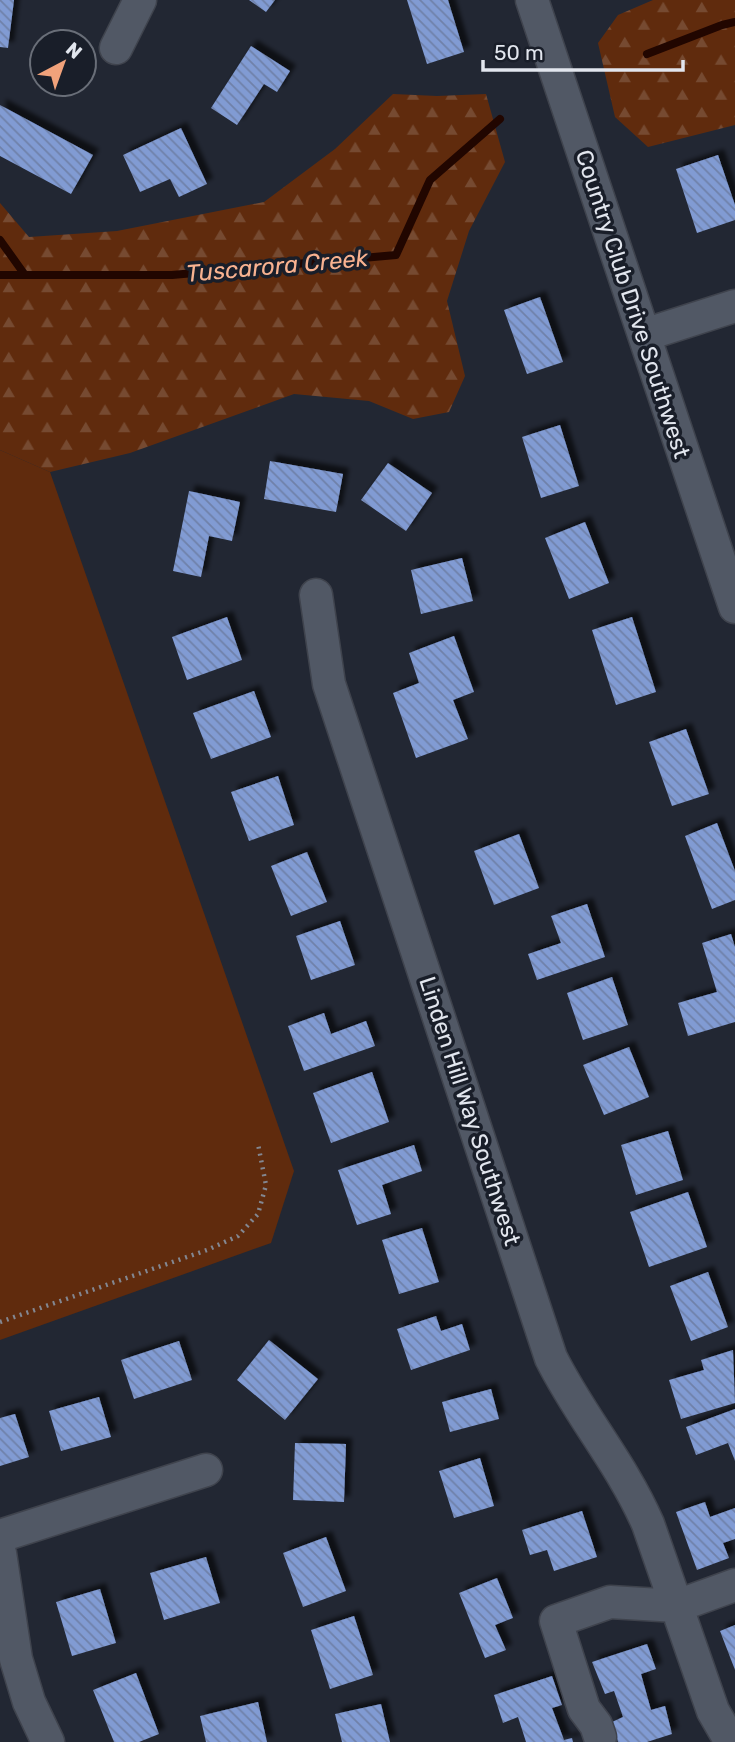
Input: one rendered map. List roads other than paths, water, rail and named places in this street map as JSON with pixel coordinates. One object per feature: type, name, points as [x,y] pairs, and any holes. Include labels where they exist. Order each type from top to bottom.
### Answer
[{"type":"street","points":[[116,48],[140,0]]},
{"type":"street","name":"Country Club Drive Southwest","points":[[532,0],[735,607]]},
{"type":"street","points":[[644,335],[735,306]]},
{"type":"street","name":"Linden Hill Way Southwest","points":[[316,595],[329,684],[551,1358],[567,1390],[635,1494],[713,1711],[731,1742]]},
{"type":"street","points":[[0,1536],[206,1470]]},
{"type":"street","points":[[0,1553],[16,1659],[29,1702],[48,1742]]},
{"type":"street","points":[[600,1737],[596,1725],[584,1709],[556,1621],[610,1602],[677,1606],[735,1585]]},
{"type":"waterway","name":"Tuscarora Creek","points":[[647,54],[735,22]]},
{"type":"waterway","name":"Tuscarora Creek","points":[[0,240],[25,275],[172,275],[396,255],[430,180],[500,119]]},
{"type":"waterway","points":[[0,275],[25,275]]}]
